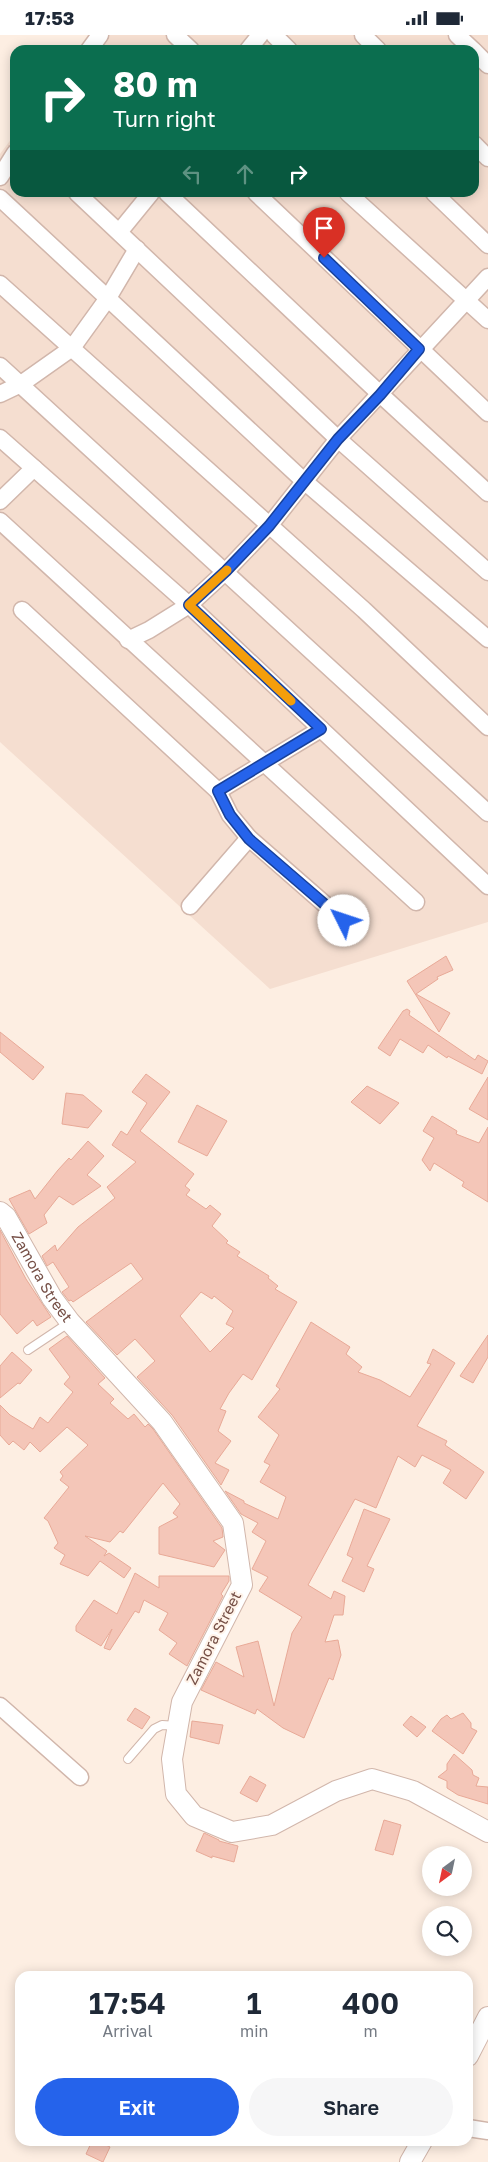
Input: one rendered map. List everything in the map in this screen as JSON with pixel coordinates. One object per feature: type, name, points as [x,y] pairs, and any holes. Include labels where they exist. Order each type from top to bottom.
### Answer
[{"type":"street","points":[[175,35],[186,45]]},
{"type":"street","points":[[252,45],[260,35]]},
{"type":"street","points":[[274,35],[284,45]]},
{"type":"street","points":[[363,35],[373,45]]},
{"type":"street","points":[[458,35],[469,45]]},
{"type":"street","points":[[479,149],[488,158]]},
{"type":"street","points":[[0,177],[10,161]]},
{"type":"street","points":[[82,197],[120,231],[338,439],[488,572]]},
{"type":"street","points":[[120,231],[148,197]]},
{"type":"street","points":[[171,197],[380,395],[488,493]]},
{"type":"street","points":[[260,197],[488,413]]},
{"type":"street","points":[[352,197],[488,320]]},
{"type":"street","points":[[438,197],[488,245]]},
{"type":"street","points":[[0,198],[304,481],[488,639]]},
{"type":"street","points":[[0,395],[72,349],[108,298],[137,249]]},
{"type":"street","points":[[128,640],[189,605],[226,571],[269,526],[338,439],[380,395],[419,349],[488,277]]},
{"type":"street","points":[[0,284],[364,610],[488,727]]},
{"type":"street","points":[[0,366],[488,813]]},
{"type":"street","points":[[0,438],[189,605],[488,886]]},
{"type":"street","points":[[0,501],[34,468]]},
{"type":"street","points":[[0,521],[416,902]]},
{"type":"street","points":[[22,610],[218,791],[230,815],[249,839],[344,921]]},
{"type":"street","points":[[218,791],[321,729]]},
{"type":"street","points":[[190,907],[249,839]]},
{"type":"street","name":"Zamora Street","points":[[0,1212],[6,1217],[52,1298],[70,1322],[162,1421],[233,1523],[242,1585],[182,1702],[172,1759],[176,1794],[194,1816],[232,1832],[272,1825],[336,1791],[372,1779],[413,1791],[488,1832]]},
{"type":"street","points":[[0,1706],[80,1777]]},
{"type":"street","points":[[473,2046],[488,2017]]},
{"type":"street","points":[[473,2129],[488,2131]]},
{"type":"street","points":[[410,2162],[419,2146]]},
{"type":"lane","points":[[28,1349],[70,1322]]},
{"type":"lane","points":[[128,1759],[154,1729],[162,1725],[178,1726]]},
{"type":"shaded area","points":[[88,35],[488,35],[488,922],[270,989],[0,742],[0,154],[10,141],[10,197],[479,197],[479,45],[81,45]]},
{"type":"building","points":[[446,956],[453,970],[437,977],[438,979],[416,994],[450,1013],[439,1032],[407,981]]},
{"type":"building","points":[[407,1009],[410,1011],[409,1015],[475,1060],[478,1055],[488,1061],[482,1074],[448,1056],[447,1058],[428,1045],[423,1053],[400,1039],[390,1056],[378,1048],[403,1011]]},
{"type":"building","points":[[0,1032],[44,1067],[33,1080],[0,1052]]},
{"type":"building","points":[[146,1074],[170,1092],[140,1131],[194,1174],[185,1186],[190,1190],[186,1195],[206,1209],[210,1205],[221,1214],[212,1226],[228,1241],[226,1243],[240,1252],[237,1256],[269,1276],[268,1278],[278,1286],[275,1289],[297,1302],[252,1380],[243,1374],[220,1409],[226,1411],[218,1431],[231,1441],[215,1463],[229,1470],[221,1485],[172,1415],[137,1377],[155,1361],[135,1339],[117,1355],[86,1322],[143,1279],[131,1263],[73,1302],[69,1301],[62,1292],[69,1287],[53,1262],[47,1266],[42,1256],[55,1245],[57,1251],[78,1227],[115,1198],[107,1187],[136,1162],[112,1145],[121,1131],[127,1135],[147,1103],[132,1092]],"holes":[[[201,1292],[212,1299],[214,1296],[233,1311],[226,1324],[234,1328],[210,1352],[180,1316]]]},
{"type":"building","points":[[488,1077],[488,1120],[469,1109]]},
{"type":"building","points":[[367,1086],[399,1103],[380,1124],[351,1102]]},
{"type":"building","points":[[66,1093],[83,1095],[102,1111],[88,1128],[62,1124]]},
{"type":"building","points":[[197,1105],[227,1121],[207,1156],[178,1142]]},
{"type":"building","points":[[432,1116],[457,1131],[456,1134],[479,1143],[488,1127],[488,1202],[462,1186],[464,1182],[434,1163],[430,1171],[422,1160],[434,1138],[423,1131]]},
{"type":"building","points":[[88,1141],[104,1156],[87,1175],[101,1186],[73,1205],[59,1196],[44,1215],[47,1223],[29,1234],[9,1199],[30,1190],[35,1199],[58,1170],[69,1158],[71,1160]]},
{"type":"building","points":[[0,1230],[26,1279],[51,1317],[37,1326],[33,1320],[17,1334],[0,1314]]},
{"type":"building","points":[[311,1322],[350,1347],[346,1354],[362,1367],[358,1372],[380,1380],[410,1397],[431,1364],[427,1363],[433,1349],[455,1363],[417,1426],[447,1441],[445,1445],[484,1472],[466,1499],[443,1483],[451,1470],[422,1455],[415,1467],[398,1456],[376,1508],[355,1499],[308,1585],[331,1599],[334,1591],[345,1596],[343,1615],[334,1615],[325,1642],[338,1640],[341,1655],[333,1680],[329,1678],[304,1738],[283,1728],[257,1709],[255,1714],[201,1690],[216,1662],[244,1677],[236,1647],[258,1641],[274,1706],[292,1633],[302,1617],[259,1591],[268,1577],[252,1569],[266,1541],[252,1532],[258,1523],[241,1514],[225,1491],[244,1501],[244,1503],[278,1519],[286,1497],[260,1482],[270,1465],[264,1462],[279,1435],[258,1417],[280,1389],[276,1386]]},
{"type":"building","points":[[488,1335],[488,1357],[473,1383],[460,1376]]},
{"type":"building","points":[[67,1336],[105,1378],[98,1384],[114,1399],[110,1403],[128,1419],[134,1414],[145,1427],[148,1424],[153,1429],[222,1528],[223,1537],[213,1541],[225,1550],[214,1567],[159,1554],[159,1527],[178,1517],[173,1513],[180,1504],[163,1483],[123,1533],[120,1531],[110,1542],[85,1536],[107,1551],[104,1556],[109,1553],[131,1568],[124,1578],[100,1561],[88,1576],[60,1564],[65,1555],[54,1548],[58,1543],[48,1521],[44,1518],[69,1487],[60,1480],[63,1476],[60,1472],[88,1445],[67,1427],[40,1452],[30,1442],[24,1450],[13,1441],[9,1445],[0,1435],[0,1405],[10,1415],[33,1429],[40,1417],[48,1423],[73,1392],[64,1384],[70,1377],[49,1349]]},
{"type":"building","points":[[12,1352],[32,1370],[20,1384],[18,1383],[0,1398],[0,1366]]},
{"type":"building","points":[[364,1509],[390,1519],[367,1566],[374,1569],[364,1592],[342,1581],[353,1558],[347,1555]]},
{"type":"building","points":[[135,1573],[159,1588],[159,1576],[229,1576],[229,1581],[221,1594],[223,1596],[187,1666],[169,1654],[177,1643],[159,1630],[168,1613],[144,1600],[139,1613],[135,1611],[110,1650],[104,1648],[112,1629],[101,1646],[76,1631],[76,1626],[94,1600],[117,1614]]},
{"type":"building","points":[[135,1708],[150,1717],[142,1729],[127,1720]]},
{"type":"building","points":[[463,1713],[471,1723],[471,1728],[477,1731],[463,1754],[432,1731],[441,1719],[447,1715],[451,1719]]},
{"type":"building","points":[[411,1716],[426,1727],[417,1737],[403,1725]]},
{"type":"building","points":[[192,1721],[223,1725],[219,1744],[190,1737]]},
{"type":"building","points":[[454,1754],[472,1770],[473,1775],[479,1778],[476,1786],[488,1787],[488,1804],[458,1795],[447,1788],[447,1781],[438,1777],[447,1770],[447,1764]]},
{"type":"building","points":[[250,1776],[266,1785],[257,1802],[240,1793]]},
{"type":"building","points":[[384,1820],[401,1825],[393,1855],[375,1850]]},
{"type":"building","points":[[204,1833],[219,1841],[238,1846],[234,1862],[212,1856],[212,1858],[196,1851]]},
{"type":"building","points":[[90,2146],[110,2147],[103,2162],[86,2154]]},
{"type":"slow traffic","points":[[227,570],[189,605],[291,701]]},
{"type":"route","points":[[324,258],[419,349],[380,395],[338,439],[269,526],[226,571],[189,605],[321,729],[218,791],[230,815],[249,839],[344,921]]}]
